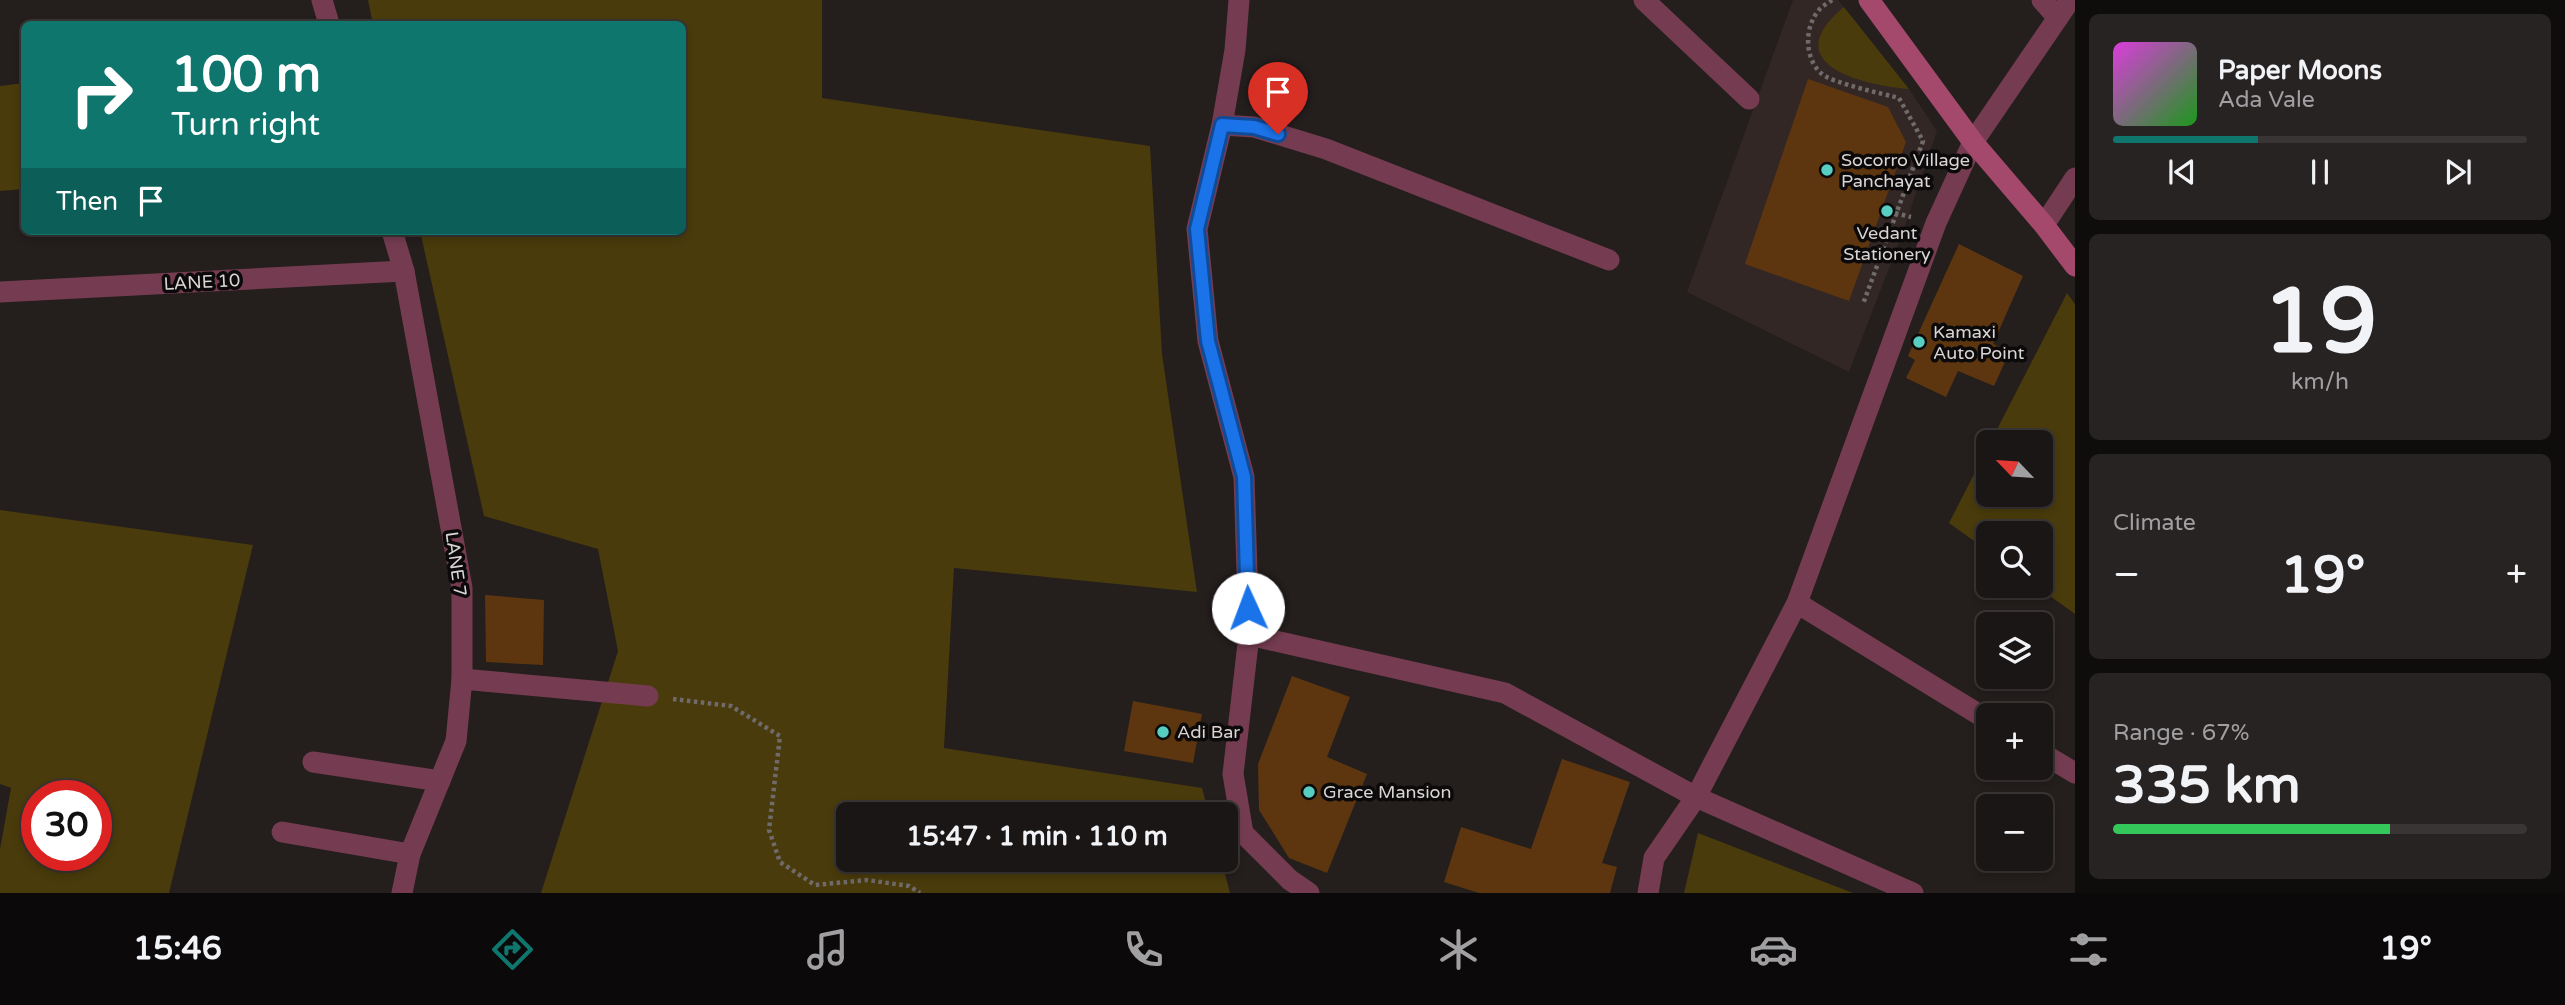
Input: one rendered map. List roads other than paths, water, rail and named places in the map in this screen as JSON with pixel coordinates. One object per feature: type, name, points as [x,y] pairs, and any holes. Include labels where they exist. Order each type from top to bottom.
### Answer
[{"type":"street","points":[[322,0],[328,21]]},
{"type":"street","points":[[1239,0],[1236,50],[1222,125],[1197,229],[1208,341],[1244,477],[1249,635],[1233,774],[1243,834],[1290,880],[1309,893]]},
{"type":"street","points":[[1644,0],[1749,99]]},
{"type":"street","points":[[1869,0],[1973,142],[2075,266]]},
{"type":"street","points":[[2042,0],[2058,18]]},
{"type":"street","points":[[1648,893],[1654,858],[1696,797],[1797,603],[1936,223],[1973,142],[2070,0]]},
{"type":"street","points":[[1222,125],[1254,127],[1326,149],[1609,261]]},
{"type":"street","points":[[2043,225],[2075,178]]},
{"type":"street","name":"LANE 7","points":[[393,235],[404,271],[462,588],[462,679],[456,741],[410,854],[402,893]]},
{"type":"street","name":"LANE 10","points":[[0,292],[404,271]]},
{"type":"street","points":[[1797,603],[1976,713]]},
{"type":"street","points":[[1249,635],[1505,693],[1696,797],[1913,893]]},
{"type":"street","points":[[462,679],[648,695]]},
{"type":"street","points":[[2053,760],[2075,773]]},
{"type":"street","points":[[313,762],[440,781]]},
{"type":"street","points":[[282,832],[410,854]]},
{"type":"place","name":"Socorro Village Panchayat","points":[[1827,170]]},
{"type":"place","name":"Vedant Stationery","points":[[1887,211]]},
{"type":"place","name":"Kamaxi Auto Point","points":[[1919,342]]},
{"type":"place","name":"Adi Bar","points":[[1163,732]]},
{"type":"place","name":"Grace Mansion","points":[[1309,792]]}]
